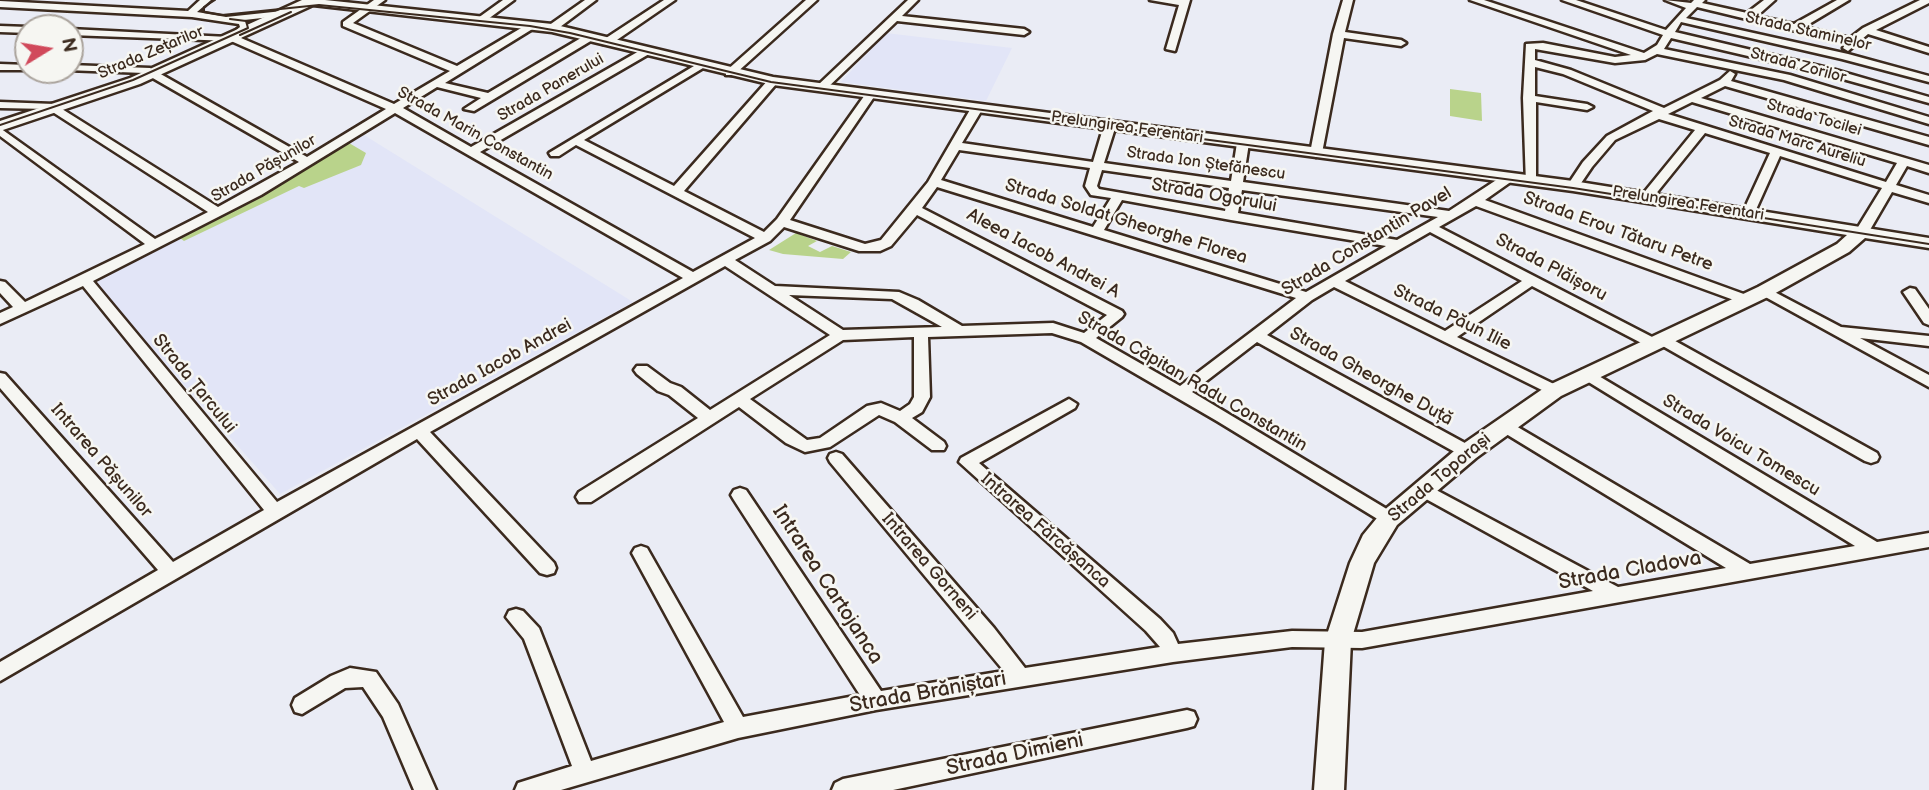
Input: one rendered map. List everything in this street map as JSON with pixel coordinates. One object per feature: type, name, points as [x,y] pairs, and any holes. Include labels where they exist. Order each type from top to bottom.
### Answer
[{"type":"main road","name":"Prelungirea Ferentari","points":[[311,0],[326,5],[552,28],[699,66],[773,81],[1573,187],[1929,243]]},
{"type":"main road","name":"Strada Zețarilor","points":[[0,129],[153,74],[311,0]]},
{"type":"main road","name":"Prelungirea Ferentari","points":[[289,12],[326,5]]},
{"type":"main road","name":"Strada Toporași","points":[[1329,790],[1338,640],[1362,563],[1372,542],[1389,519],[1468,452],[1554,391],[1756,295],[1843,248],[1862,232]]},
{"type":"street","points":[[192,14],[193,10],[206,0]]},
{"type":"street","points":[[380,0],[347,21],[348,26],[458,71]]},
{"type":"street","points":[[481,20],[509,0]]},
{"type":"street","points":[[552,28],[591,0]]},
{"type":"street","points":[[607,41],[670,0]]},
{"type":"street","points":[[730,73],[812,0]]},
{"type":"street","points":[[821,88],[913,0]]},
{"type":"street","points":[[1155,0],[1184,1],[1171,49]]},
{"type":"street","points":[[1316,153],[1338,34],[1348,0]]},
{"type":"street","points":[[1475,0],[1645,57]]},
{"type":"street","points":[[1567,0],[1668,33],[1808,66],[1929,100]]},
{"type":"street","points":[[1670,0],[1852,41]]},
{"type":"street","points":[[1749,17],[1770,0]]},
{"type":"street","points":[[1795,28],[1844,0]]},
{"type":"street","points":[[1844,56],[1852,41],[1867,30],[1927,0]]},
{"type":"street","points":[[0,4],[192,14],[245,24],[232,38]]},
{"type":"street","points":[[1530,181],[1530,48],[1537,46],[1607,59],[1645,57],[1657,51],[1679,19],[1695,4]]},
{"type":"street","points":[[225,19],[289,12]]},
{"type":"street","points":[[895,18],[1024,32]]},
{"type":"street","name":"Strada Staminelor","points":[[1679,19],[1844,56],[1929,79]]},
{"type":"street","name":"Strada Pășunilor","points":[[0,319],[218,213],[308,162],[531,26]]},
{"type":"street","points":[[1867,30],[1929,50]]},
{"type":"street","name":"Strada Marin Constantin","points":[[84,33],[232,38],[396,109],[693,278]]},
{"type":"street","points":[[1338,34],[1401,43]]},
{"type":"street","points":[[1911,44],[1929,35]]},
{"type":"street","points":[[470,109],[590,37]]},
{"type":"street","name":"Strada Panerului","points":[[473,151],[645,51]]},
{"type":"street","name":"Strada Zorilor","points":[[1657,51],[1806,83],[1929,121]]},
{"type":"street","name":"Strada Marc Aureliu","points":[[1529,62],[1567,72],[1702,129],[1929,199]]},
{"type":"street","points":[[1573,187],[1587,165],[1611,138],[1724,82],[1732,65]]},
{"type":"street","points":[[555,153],[699,66]]},
{"type":"street","points":[[84,68],[138,69],[153,74],[308,162]]},
{"type":"street","points":[[677,192],[773,81]]},
{"type":"street","points":[[1724,82],[1929,141]]},
{"type":"street","points":[[438,84],[489,97]]},
{"type":"street","name":"Strada Iacob Andrei","points":[[0,673],[275,511],[765,238],[782,222],[871,94]]},
{"type":"street","points":[[1529,98],[1587,107]]},
{"type":"street","name":"Strada Tocilei","points":[[1690,99],[1929,169]]},
{"type":"street","points":[[0,105],[44,105],[56,109],[218,213]]},
{"type":"street","points":[[782,222],[857,246],[875,248],[891,239],[934,182],[977,108]]},
{"type":"street","name":"Strada Ogorului","points":[[1110,125],[1092,190],[1118,197],[1398,244]]},
{"type":"street","points":[[0,129],[155,245]]},
{"type":"street","points":[[1646,198],[1702,129]]},
{"type":"street","points":[[576,141],[765,238]]},
{"type":"street","points":[[1231,216],[1243,143]]},
{"type":"street","name":"Strada Ion Ștefănescu","points":[[956,146],[1451,215]]},
{"type":"street","points":[[1748,214],[1776,152]]},
{"type":"street","points":[[1862,232],[1904,161]]},
{"type":"street","name":"Strada Constantin Pavel","points":[[1181,393],[1307,297],[1475,201],[1508,178]]},
{"type":"street","name":"Strada Soldat Gheorghe Florea","points":[[934,182],[1307,297]]},
{"type":"street","points":[[1097,231],[1118,197]]},
{"type":"street","name":"Strada Erou Tătaru Petre","points":[[1475,201],[1756,295],[1836,330],[1929,382]]},
{"type":"street","name":"Aleea Iacob Andrei A","points":[[915,209],[1117,314],[1086,339]]},
{"type":"street","name":"Strada Plăișoru","points":[[1430,227],[1659,342]]},
{"type":"street","points":[[584,497],[840,335],[726,260]]},
{"type":"street","name":"Strada Țarcului","points":[[85,280],[275,511]]},
{"type":"street","points":[[1446,337],[1532,280]]},
{"type":"street","name":"Strada Păun Ilie","points":[[1333,281],[1554,391]]},
{"type":"street","points":[[0,285],[23,309]]},
{"type":"street","points":[[772,290],[894,295],[960,331]]},
{"type":"street","points":[[1910,292],[1929,320]]},
{"type":"street","name":"Strada Căpitan Radu Constantin","points":[[840,335],[1053,328],[1086,339],[1389,519]]},
{"type":"street","points":[[1836,330],[1929,341]]},
{"type":"street","points":[[901,418],[916,408],[922,397],[921,333]]},
{"type":"street","name":"Strada Gheorghe Duță","points":[[1255,335],[1468,452]]},
{"type":"street","points":[[1659,342],[1871,457]]},
{"type":"street","points":[[642,370],[664,387],[675,391],[709,418]]},
{"type":"street","name":"Strada Voicu Tomescu","points":[[1587,374],[1876,550]]},
{"type":"street","name":"Intrarea Pășunilor","points":[[0,379],[171,572]]},
{"type":"street","points":[[739,400],[792,439],[811,446],[824,443],[873,410],[889,411],[938,446]]},
{"type":"street","name":"Intrarea Fărcășanca","points":[[1069,404],[967,462],[1153,625],[1174,653]]},
{"type":"street","points":[[1504,425],[1749,573]]},
{"type":"street","points":[[418,430],[547,568]]},
{"type":"street","name":"Intrarea Gorneni","points":[[836,458],[987,634],[1020,677]]},
{"type":"street","points":[[1423,489],[1618,596]]},
{"type":"street","name":"Intrarea Cartojanca","points":[[740,495],[876,701]]},
{"type":"street","name":"Strada Cladova","points":[[1338,640],[1362,640],[1929,540]]},
{"type":"street","points":[[641,553],[738,728]]},
{"type":"street","points":[[516,617],[532,634],[585,772]]},
{"type":"street","name":"Strada Brăniștari","points":[[526,790],[738,728],[876,701],[1174,653],[1292,639],[1338,640]]},
{"type":"street","points":[[302,705],[350,677],[369,678],[391,711],[425,790]]},
{"type":"street","name":"Strada Dimieni","points":[[843,790],[868,788],[1186,719]]},
{"type":"shaded area","points":[[886,33],[1012,48],[986,101],[841,82]]},
{"type":"shaded area","points":[[364,135],[633,302],[280,494],[94,282],[258,197]]},
{"type":"green space","points":[[1450,89],[1481,93],[1482,121],[1450,116]]},
{"type":"green space","points":[[349,143],[366,153],[361,165],[304,188],[299,186],[184,241],[180,238],[258,197]]},
{"type":"green space","points":[[796,233],[817,241],[808,246],[820,252],[832,246],[851,252],[843,259],[783,254],[769,250]]},
{"type":"tram line","points":[[215,0],[204,7],[204,12],[222,15],[319,5],[530,26],[570,33],[771,82],[1573,188],[1929,244]]},
{"type":"tram line","points":[[240,35],[291,12]]},
{"type":"tram line","points":[[0,125],[133,80],[248,28],[246,21],[230,19]]}]
